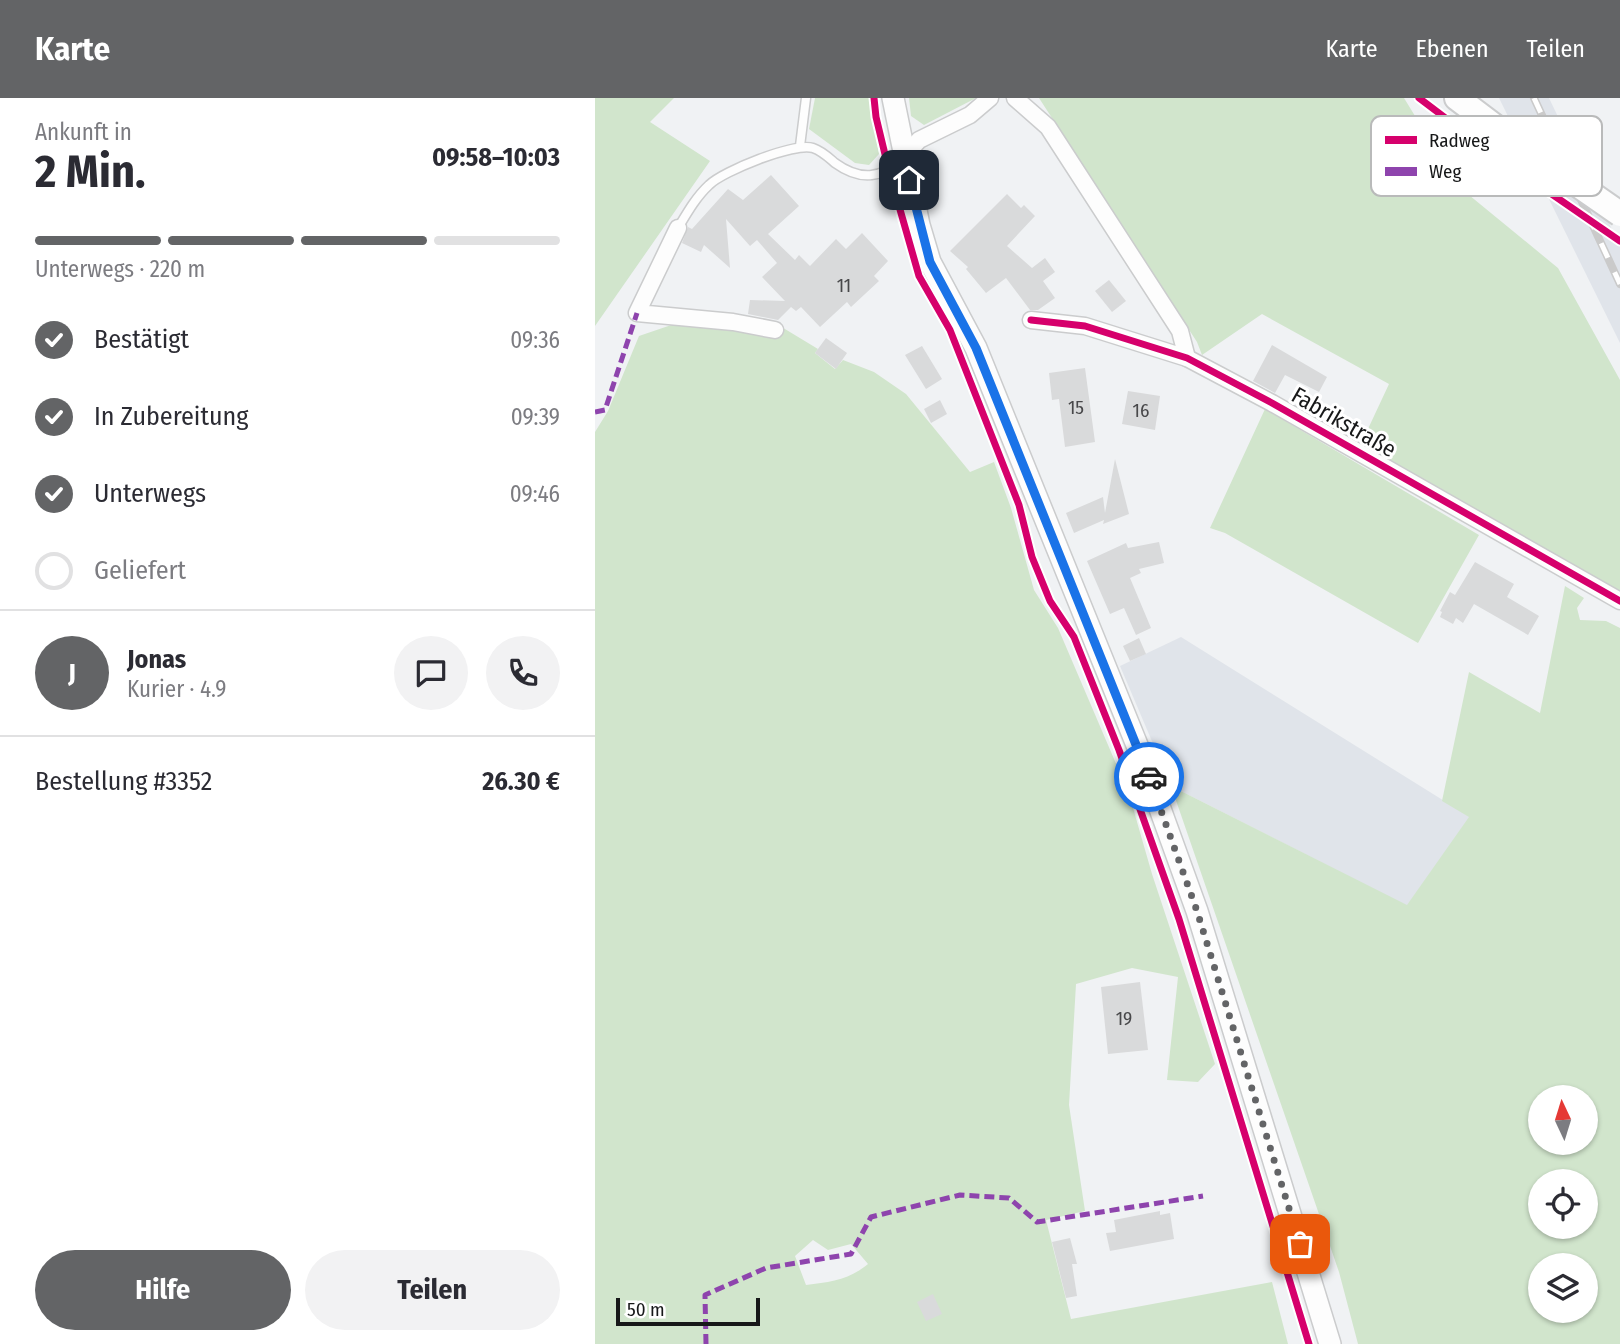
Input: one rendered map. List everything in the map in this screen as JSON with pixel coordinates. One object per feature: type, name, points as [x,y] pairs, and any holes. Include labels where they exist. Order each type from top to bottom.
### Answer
[{"type":"main road","points":[[893,98],[904,157],[930,262],[966,327],[991,383],[1137,745],[1193,898],[1330,1344]]},
{"type":"main road","points":[[1457,98],[1481,116]]},
{"type":"main road","points":[[1594,196],[1620,214]]},
{"type":"street","points":[[904,157],[919,140],[970,115],[990,98]]},
{"type":"street","points":[[1015,98],[1048,127],[1180,331],[1187,358]]},
{"type":"street","points":[[678,228],[638,313],[775,330]]},
{"type":"street","name":"Fabrikstraße","points":[[1031,320],[1084,326],[1187,358],[1272,403],[1620,601]]},
{"type":"lane","points":[[800,146],[806,98]]},
{"type":"lane","points":[[678,228],[696,199],[722,175],[800,146],[822,152],[838,165],[876,176],[889,170],[904,157]]},
{"type":"shaded area","points":[[1499,98],[1549,98],[1558,116],[1508,116]]},
{"type":"shaded area","points":[[1547,196],[1596,196],[1620,246],[1620,343]]},
{"type":"shaded area","points":[[1181,637],[1470,817],[1407,906],[1171,786],[1120,666]]},
{"type":"green space","points":[[595,98],[674,98],[650,122],[710,161],[595,326]]},
{"type":"green space","points":[[815,98],[869,98],[879,154],[869,165],[855,163],[809,129]]},
{"type":"green space","points":[[909,98],[976,98],[924,125],[911,116]]},
{"type":"green space","points":[[1039,98],[1404,98],[1415,116],[1371,116],[1371,196],[1470,196],[1558,268],[1620,380],[1620,591],[1360,446],[1389,384],[1262,314],[1202,355],[1197,342]]},
{"type":"green space","points":[[683,321],[775,323],[818,349],[815,353],[835,369],[843,360],[874,372],[906,394],[970,472],[994,462],[1011,508],[1034,590],[1058,628],[1129,794],[1152,874],[1215,1064],[1198,1082],[1167,1080],[1178,977],[1132,968],[1076,984],[1069,1105],[1085,1211],[1046,1220],[1071,1319],[1272,1282],[1288,1344],[595,1344],[595,432],[608,411],[639,336]],"holes":[[[813,1240],[828,1250],[851,1244],[868,1264],[846,1277],[806,1285],[795,1256]]]},
{"type":"green space","points":[[1265,409],[1479,535],[1418,643],[1225,533],[1210,528]]},
{"type":"green space","points":[[1565,586],[1584,598],[1577,608],[1580,620],[1606,621],[1620,628],[1620,1344],[1358,1344],[1339,1272],[1171,786],[1407,905],[1469,817],[1442,801],[1469,672],[1540,713]]},
{"type":"building","points":[[771,175],[799,206],[768,234],[795,260],[799,255],[810,266],[836,239],[846,249],[862,233],[888,261],[874,276],[879,281],[851,307],[847,302],[820,327],[801,307],[796,311],[791,307],[778,320],[748,314],[750,300],[785,301],[762,277],[777,263],[757,240],[750,246],[726,219],[730,268],[704,245],[701,252],[682,243],[688,227],[692,229],[728,189],[743,200]]},
{"type":"building","points":[[1007,194],[1021,208],[1024,205],[1035,216],[1007,246],[1032,268],[1045,258],[1055,272],[1043,281],[1055,298],[1038,310],[1030,310],[1006,278],[986,293],[966,269],[968,267],[950,251]]},
{"type":"building","points":[[1109,280],[1126,301],[1112,312],[1095,291]]},
{"type":"building","points":[[826,338],[847,353],[836,369],[815,353]]},
{"type":"building","points":[[1272,345],[1327,377],[1319,392],[1285,375],[1275,393],[1253,381]]},
{"type":"building","points":[[922,346],[942,379],[926,389],[905,355]]},
{"type":"building","points":[[1085,368],[1095,442],[1065,447],[1059,399],[1052,400],[1049,373]]},
{"type":"building","points":[[1128,391],[1160,396],[1155,430],[1122,424]]},
{"type":"building","points":[[940,400],[947,414],[931,423],[924,409]]},
{"type":"building","points":[[1115,459],[1129,514],[1103,524],[1104,520],[1074,533],[1066,513],[1103,497],[1105,513]]},
{"type":"building","points":[[1159,542],[1164,563],[1139,569],[1141,573],[1130,578],[1151,628],[1136,635],[1124,608],[1110,614],[1087,561],[1126,543],[1128,548]]},
{"type":"building","points":[[1475,562],[1514,584],[1507,597],[1539,616],[1528,635],[1474,604],[1463,623],[1456,618],[1453,624],[1440,617],[1440,611],[1450,592],[1455,595]]},
{"type":"building","points":[[1139,638],[1146,654],[1130,661],[1123,646]]},
{"type":"building","points":[[1140,982],[1148,1050],[1108,1054],[1101,987]]},
{"type":"building","points":[[1160,1211],[1160,1215],[1170,1213],[1174,1239],[1110,1251],[1106,1233],[1116,1232],[1114,1220]]},
{"type":"building","points":[[1070,1238],[1077,1264],[1072,1264],[1077,1296],[1066,1298],[1052,1242]]},
{"type":"building","points":[[933,1294],[942,1314],[926,1321],[917,1302]]},
{"type":"railway","points":[[1534,98],[1542,116]]},
{"type":"railway","points":[[1579,196],[1620,284]]},
{"type":"marked path","points":[[595,412],[605,410],[637,313]]},
{"type":"marked path","points":[[706,1344],[705,1295],[766,1268],[851,1254],[871,1217],[960,1195],[1009,1198],[1037,1222],[1203,1196]]},
{"type":"cycle path","points":[[874,98],[889,171],[919,276],[950,330],[1019,505],[1032,557],[1050,601],[1074,637],[1119,750],[1179,919],[1309,1344]]},
{"type":"cycle path","points":[[1419,98],[1443,116]]},
{"type":"cycle path","points":[[1554,196],[1620,241]]},
{"type":"cycle path","points":[[1031,320],[1085,326],[1187,358],[1272,403],[1620,601]]},
{"type":"way so far","points":[[1149,777],[1197,911],[1300,1244]]},
{"type":"route","points":[[909,180],[930,262],[976,348],[1072,580],[1149,777]]}]
